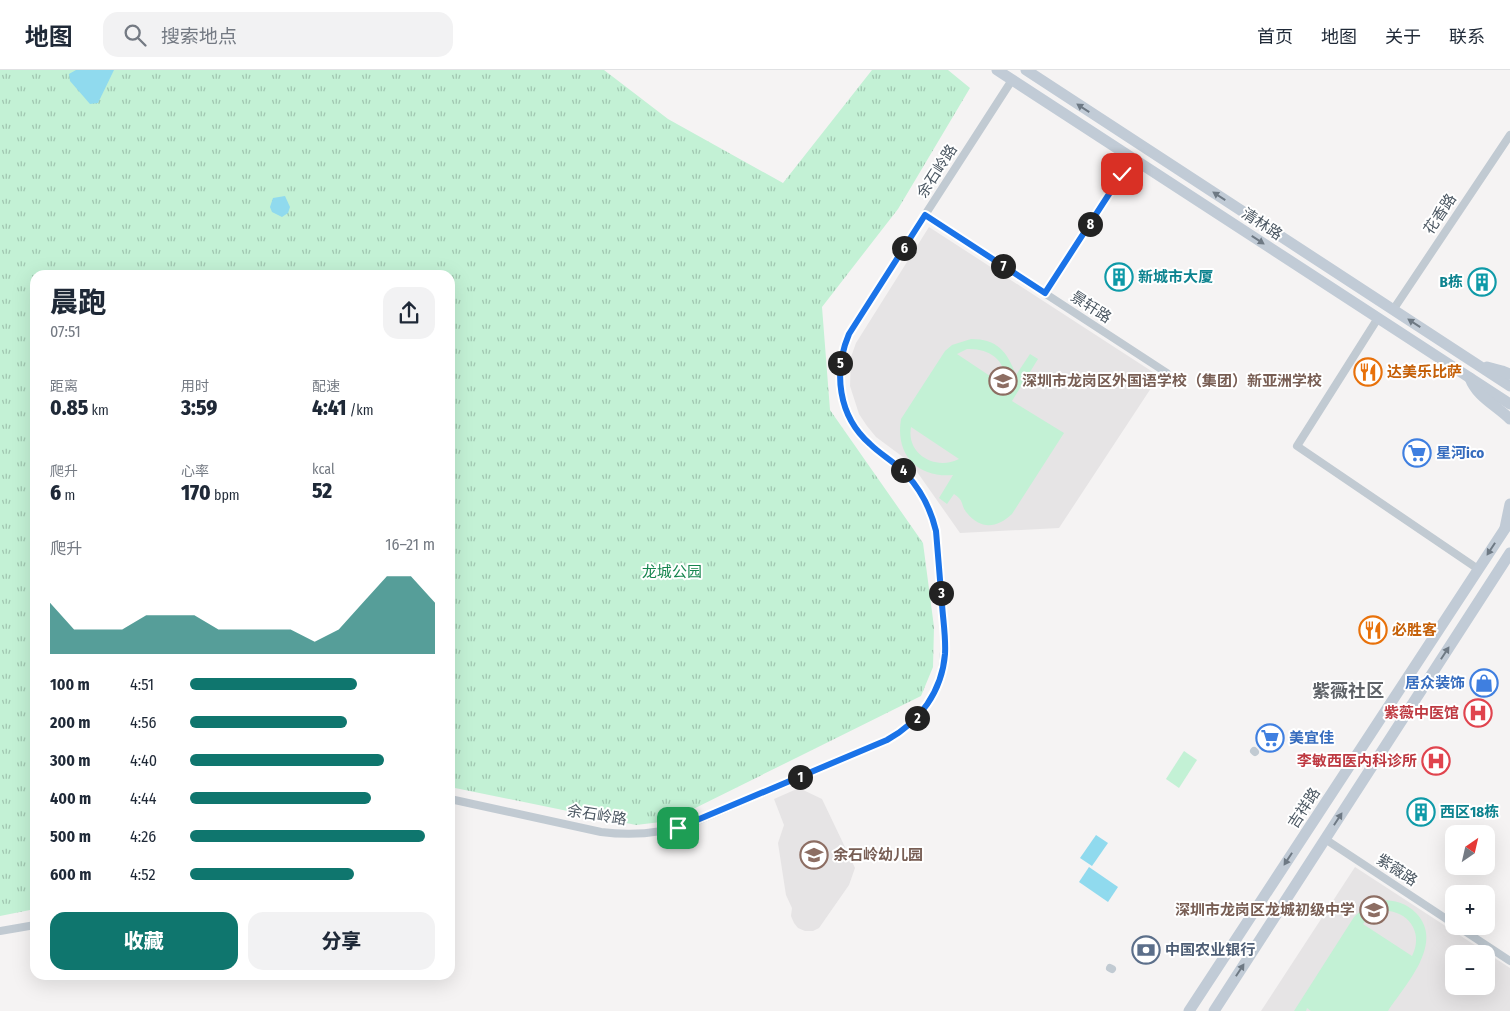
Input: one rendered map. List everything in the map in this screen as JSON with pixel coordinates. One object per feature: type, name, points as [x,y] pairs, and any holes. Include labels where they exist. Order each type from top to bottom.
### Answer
[{"type":"main road","name":"清林路","points":[[997,70],[1510,404]]},
{"type":"main road","name":"清林路","points":[[1026,70],[1510,386]]},
{"type":"main road","points":[[1426,349],[1439,352],[1461,366],[1465,366],[1466,364],[1455,350]]},
{"type":"main road","points":[[1480,366],[1510,374]]},
{"type":"main road","points":[[1470,378],[1477,393],[1510,418]]},
{"type":"main road","points":[[1507,525],[1510,504]]},
{"type":"main road","name":"吉祥路","points":[[1189,1011],[1507,525]]},
{"type":"main road","points":[[1214,1011],[1510,553]]},
{"type":"street","name":"余石岭路","points":[[455,801],[601,832],[627,835],[665,831],[690,824],[887,740],[906,728],[922,712],[938,684],[945,652],[936,531],[925,501],[914,484],[900,468],[870,445],[856,428],[844,403],[840,376],[842,355],[849,334],[1012,80]]},
{"type":"street","name":"花香路","points":[[1393,310],[1510,135]]},
{"type":"street","points":[[1045,293],[1133,158]]},
{"type":"street","name":"景轩路","points":[[925,215],[1167,373]]},
{"type":"street","points":[[1378,318],[1297,446],[1478,569]]},
{"type":"street","name":"紫薇路","points":[[1325,839],[1445,918]]},
{"type":"street","points":[[0,931],[30,926]]},
{"type":"street","points":[[1471,935],[1510,961]]},
{"type":"shaded area","name":"深圳市龙岗区外国语学校（集团）新亚洲学校","points":[[929,227],[1159,376],[1059,528],[960,533],[915,469],[907,460],[876,437],[859,414],[850,386],[851,357],[856,343]]},
{"type":"shaded area","name":"余石岭幼儿园","points":[[799,788],[822,799],[855,868],[849,885],[819,928],[813,931],[805,931],[798,928],[791,916],[792,908],[786,895],[778,843],[784,825],[774,799]]},
{"type":"shaded area","name":"深圳市龙岗区龙城初级中学","points":[[1355,867],[1445,926],[1445,935],[1459,935],[1475,945],[1445,945],[1445,995],[1495,995],[1495,958],[1510,968],[1510,1011],[1261,1011]]},
{"type":"green space","name":"龙城公园","points":[[0,70],[604,70],[668,119],[783,183],[872,70],[948,70],[970,88],[898,209],[822,307],[830,410],[923,543],[934,627],[933,667],[921,696],[669,821],[636,825],[455,788],[455,270],[30,270],[30,910],[0,916]]},
{"type":"green space","points":[[971,339],[988,341],[1005,353],[1016,375],[1030,354],[1038,359],[1012,401],[1064,433],[1012,514],[995,524],[983,524],[972,518],[965,510],[960,499],[954,494],[947,504],[939,498],[953,475],[940,475],[919,468],[905,453],[902,443],[900,432],[901,419],[945,351],[952,345]],"holes":[[[967,349],[983,351],[996,358],[1004,370],[1005,386],[957,354]],[[911,427],[959,459],[941,463],[924,458],[913,445]]]},
{"type":"green space","points":[[1184,751],[1197,760],[1179,788],[1166,779]]},
{"type":"green space","points":[[1381,900],[1400,903],[1416,913],[1424,925],[1426,937],[1425,950],[1420,963],[1404,989],[1388,1011],[1311,1011],[1307,1008],[1306,1011],[1294,1011],[1354,917],[1366,906]],"holes":[[[1381,912],[1397,913],[1409,921],[1413,927],[1416,941],[1412,956],[1363,924],[1368,918]]]},
{"type":"water","points":[[76,70],[114,70],[98,103],[90,104],[70,81],[69,74]]},
{"type":"water","points":[[285,196],[290,207],[288,213],[282,217],[272,212],[270,207],[273,198]]},
{"type":"water","points":[[1096,835],[1108,843],[1092,866],[1080,858]]},
{"type":"water","points":[[1089,867],[1118,887],[1108,902],[1079,882]]},
{"type":"place","name":"新城市大厦","points":[[1119,277]]},
{"type":"place","name":"B栋","points":[[1482,282]]},
{"type":"place","name":"达美乐比萨","points":[[1368,372]]},
{"type":"place","name":"深圳市龙岗区外国语学校（集团）新亚洲学校","points":[[1003,381]]},
{"type":"place","name":"星河ico","points":[[1417,453]]},
{"type":"place","name":"必胜客","points":[[1373,630]]},
{"type":"place","name":"居众装饰","points":[[1484,683]]},
{"type":"place","name":"紫薇中医馆","points":[[1478,713]]},
{"type":"place","name":"美宜佳","points":[[1270,738]]},
{"type":"place","name":"李敏西医内科诊所","points":[[1436,761]]},
{"type":"place","name":"西区18栋","points":[[1421,812]]},
{"type":"place","name":"余石岭幼儿园","points":[[814,855]]},
{"type":"place","name":"深圳市龙岗区龙城初级中学","points":[[1374,910]]},
{"type":"place","name":"中国农业银行","points":[[1146,950]]},
{"type":"district","name":"紫薇社区","points":[[1348,691]]},
{"type":"route","points":[[678,828],[887,740],[906,728],[922,712],[934,694],[942,674],[945,652],[934,521],[920,492],[908,475],[862,437],[850,418],[840,388],[840,366],[849,334],[925,215],[1045,293],[1122,174]]}]
